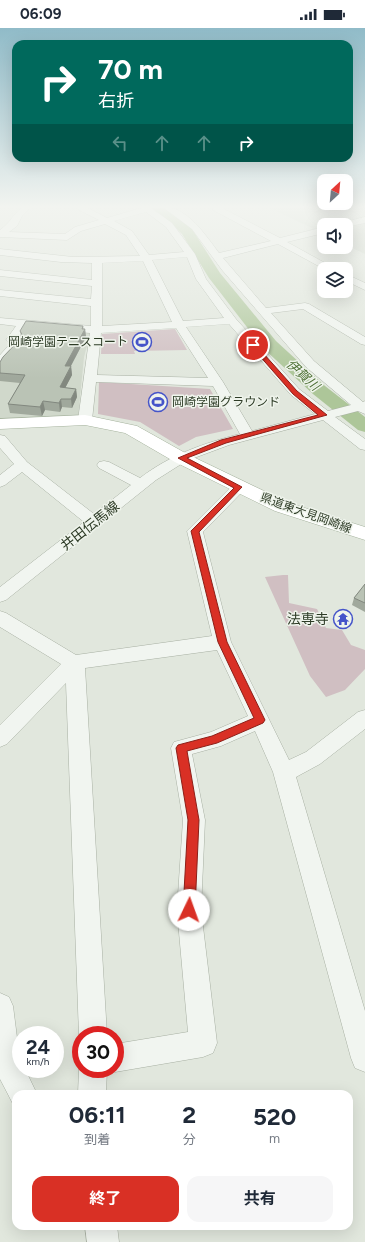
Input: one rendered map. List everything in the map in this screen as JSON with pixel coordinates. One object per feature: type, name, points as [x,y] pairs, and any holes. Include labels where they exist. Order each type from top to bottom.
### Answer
[{"type":"main road","name":"県道東大見岡崎線","points":[[0,424],[85,420],[131,429],[181,458],[282,507],[365,534]]},
{"type":"street","points":[[85,420],[96,330],[97,265]]},
{"type":"street","points":[[150,265],[180,326],[217,382],[248,435]]},
{"type":"street","points":[[195,265],[201,279],[232,321],[295,392],[365,446]]},
{"type":"street","points":[[224,265],[310,364],[363,407]]},
{"type":"street","points":[[0,273],[96,283]]},
{"type":"street","points":[[11,294],[28,276]]},
{"type":"street","points":[[353,281],[365,287]]},
{"type":"street","points":[[0,293],[96,303]]},
{"type":"street","points":[[264,311],[305,306],[365,342]]},
{"type":"street","points":[[0,320],[96,330],[180,326],[232,321]]},
{"type":"street","points":[[0,362],[17,343],[12,340],[23,323]]},
{"type":"street","points":[[90,378],[217,382]]},
{"type":"street","name":"井田伝馬線","points":[[0,596],[141,485],[181,458],[248,435],[323,415],[363,407]]},
{"type":"street","points":[[0,439],[22,465],[95,522]]},
{"type":"street","points":[[0,482],[22,465]]},
{"type":"street","points":[[104,465],[141,485]]},
{"type":"street","points":[[239,487],[195,531],[222,642],[284,772],[365,1058]]},
{"type":"street","points":[[0,618],[67,659],[75,662],[222,642]]},
{"type":"street","points":[[0,738],[75,662]]},
{"type":"street","points":[[75,662],[93,1026]]},
{"type":"street","points":[[284,772],[313,758],[365,718]]},
{"type":"street","points":[[124,1056],[203,1043],[189,910],[194,820],[181,748],[214,740],[260,720]]},
{"type":"street","points":[[0,1006],[7,1064],[21,1090]]},
{"type":"street","points":[[92,1090],[93,1078]]},
{"type":"street","points":[[102,1230],[103,1242]]},
{"type":"shaded area","points":[[25,324],[91,331],[84,357],[78,418],[0,422],[0,357],[15,341]]},
{"type":"shaded area","name":"岡崎学園テニスコート","points":[[175,329],[187,350],[134,351],[135,354],[101,354],[102,334]]},
{"type":"shaded area","name":"岡崎学園グラウンド","points":[[99,382],[210,389],[233,429],[196,437],[179,446],[140,422],[98,414]]},
{"type":"shaded area","points":[[288,575],[289,603],[317,609],[326,628],[342,630],[351,645],[365,650],[365,669],[345,690],[326,697],[310,676],[265,577]]},
{"type":"building","points":[[26,321],[83,326],[82,329],[85,329],[65,366],[71,366],[60,387],[76,389],[71,399],[61,399],[59,403],[43,401],[40,407],[8,404],[25,375],[0,373],[0,362],[23,336],[20,331]]},
{"type":"building","points":[[365,584],[365,603],[354,598]]},
{"type":"waterway","name":"伊賀川","points":[[208,265],[214,275],[270,345],[319,390],[365,426]]},
{"type":"place","name":"岡崎学園テニスコート","points":[[142,342]]},
{"type":"place","name":"岡崎学園グラウンド","points":[[158,402]]},
{"type":"place","name":"法専寺","points":[[343,619]]},
{"type":"route","points":[[189,910],[194,820],[181,748],[214,740],[260,720],[222,642],[195,531],[239,487],[181,458],[224,442],[323,415],[295,392],[253,345]]}]
